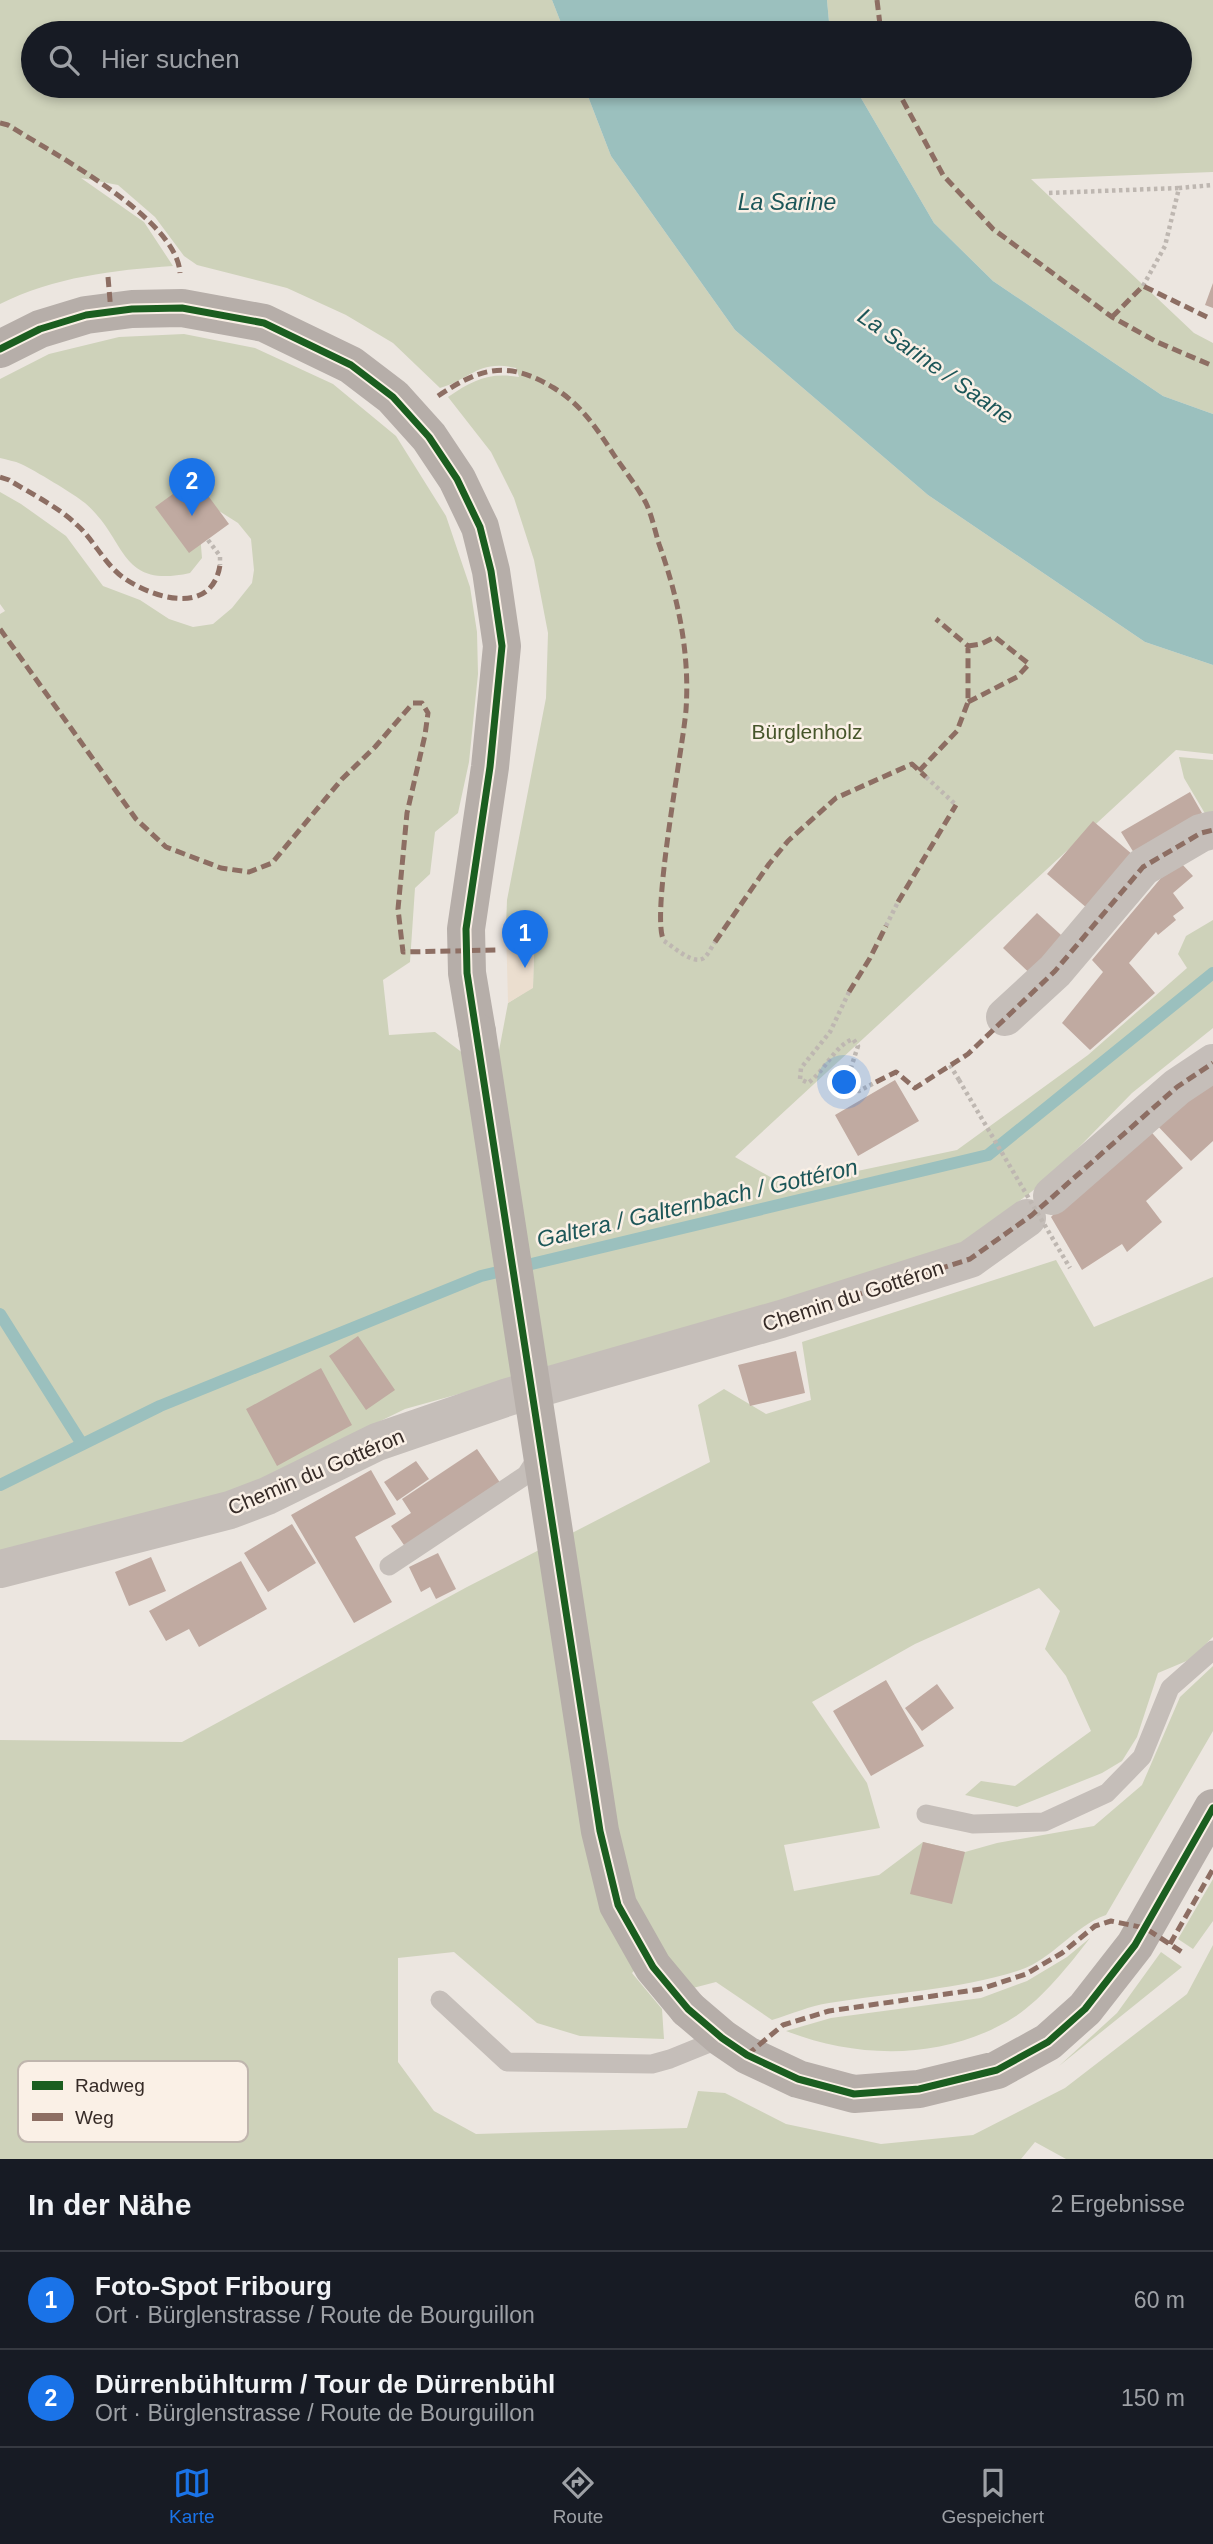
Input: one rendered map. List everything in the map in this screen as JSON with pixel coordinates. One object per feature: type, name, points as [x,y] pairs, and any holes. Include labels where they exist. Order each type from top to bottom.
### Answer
[{"type":"main road","points":[[0,349],[40,329],[86,315],[132,309],[182,309],[264,323],[351,365],[393,397],[429,437],[457,479],[480,527],[491,571],[502,646],[490,767],[466,929],[467,973],[600,1831],[618,1905],[653,1967],[688,2009],[722,2038],[747,2055],[798,2079],[854,2094],[919,2090],[996,2070],[1048,2042],[1092,2000],[1135,1945],[1213,1808]]},
{"type":"street","points":[[1005,1017],[1055,971],[1143,867],[1201,833],[1213,830]]},
{"type":"street","name":"Chemin du Gottéron","points":[[0,1569],[230,1510],[267,1496],[377,1442],[547,1386],[781,1319],[970,1258],[1040,1207],[1177,1087],[1213,1063]]},
{"type":"lane","points":[[389,1566],[526,1475],[549,1439],[547,1386]]},
{"type":"lane","points":[[926,1814],[973,1824],[1044,1822],[1107,1793],[1142,1757],[1170,1688],[1213,1650]]},
{"type":"lane","points":[[439,2000],[507,2062],[652,2064],[722,2038]]},
{"type":"path","points":[[1049,193],[1213,185]]},
{"type":"path","points":[[1143,286],[1165,246],[1179,188]]},
{"type":"path","points":[[208,540],[220,556],[220,565]]},
{"type":"path","points":[[926,777],[957,806]]},
{"type":"path","points":[[886,926],[898,902]]},
{"type":"path","points":[[664,941],[692,959],[700,960],[715,942]]},
{"type":"path","points":[[849,992],[830,1032],[801,1068],[800,1079],[808,1083],[819,1075],[844,1042],[853,1039],[858,1046],[848,1077],[859,1091],[876,1082]]},
{"type":"path","points":[[950,1065],[1070,1268]]},
{"type":"green space","name":"Bürglenholz","points":[[0,0],[552,0],[560,21],[21,21],[21,98],[589,98],[611,156],[735,330],[928,495],[1145,642],[1213,665],[1213,754],[1176,750],[735,1157],[786,1186],[957,1150],[1088,1055],[1187,968],[1178,954],[1186,936],[1213,920],[1213,1028],[1132,1093],[1048,1179],[962,1245],[671,1335],[405,1409],[239,1490],[0,1558],[0,614],[5,611],[0,604],[0,492],[66,536],[103,586],[140,600],[169,619],[193,627],[213,624],[232,608],[252,583],[254,570],[251,539],[238,523],[197,497],[202,558],[190,573],[167,576],[149,574],[136,568],[99,517],[85,503],[27,467],[0,458],[0,379],[49,354],[119,337],[184,334],[255,348],[333,384],[396,436],[446,516],[470,587],[477,632],[478,674],[469,762],[458,813],[435,832],[430,874],[415,888],[410,962],[383,980],[389,1035],[435,1032],[472,1060],[498,1056],[508,1003],[533,987],[534,945],[506,927],[507,900],[546,698],[548,633],[534,560],[514,498],[491,452],[448,397],[482,379],[519,377],[516,368],[483,368],[440,388],[393,343],[346,315],[287,288],[197,265],[184,256],[155,217],[118,185],[81,178],[144,222],[173,266],[85,276],[42,287],[0,304]]},
{"type":"green space","points":[[827,0],[1213,0],[1213,172],[1031,179],[1194,333],[1213,343],[1213,414],[1163,396],[993,281],[934,223],[861,98],[1192,98],[1192,21],[829,21]]},
{"type":"green space","points":[[1179,757],[1213,760],[1213,815],[1207,817],[1184,778]]},
{"type":"green space","points":[[1056,1260],[1094,1327],[1213,1277],[1213,1637],[1189,1660],[1158,1673],[1137,1737],[1122,1761],[1102,1773],[1017,1807],[965,1795],[981,1781],[1015,1786],[1091,1731],[1066,1676],[1045,1649],[1060,1611],[1039,1588],[915,1644],[812,1702],[867,1783],[880,1828],[784,1845],[794,1891],[879,1875],[923,1842],[965,1852],[997,1843],[1094,1826],[1142,1785],[1180,1697],[1213,1666],[1213,1731],[1106,1915],[1094,1920],[1043,1958],[1020,1970],[973,1982],[822,2004],[772,2020],[716,1982],[693,1988],[655,1948],[632,1973],[662,2009],[664,2039],[580,2036],[537,2023],[454,1952],[398,1958],[398,2062],[434,2111],[476,2134],[687,2128],[698,2091],[725,2093],[786,2124],[881,2144],[973,2135],[1065,2088],[1187,1994],[1213,1945],[1213,2159],[1066,2159],[1035,2142],[1021,2159],[0,2159],[0,1740],[182,1742],[467,1587],[710,1462],[698,1405],[724,1389],[766,1414],[811,1400],[802,1342]]},
{"type":"green space","points":[[1213,1879],[1213,1921],[1193,1949],[1178,1939]]},
{"type":"green space","points":[[1090,1938],[1056,1980],[1026,2009],[990,2030],[962,2041],[933,2048],[873,2051],[844,2047],[786,2031],[831,2018],[981,1998],[1027,1981],[1067,1957]]},
{"type":"green space","points":[[1161,1952],[1182,1967],[1059,2066],[1117,2013]]},
{"type":"shaded area","points":[[506,927],[534,944],[533,988],[508,1003]]},
{"type":"water","points":[[552,0],[827,0],[829,21],[560,21]]},
{"type":"water","name":"La Sarine","points":[[589,98],[861,98],[934,223],[993,281],[1163,396],[1213,414],[1213,665],[1145,642],[928,495],[735,330],[611,156]]},
{"type":"building","points":[[1213,283],[1213,308],[1205,305]]},
{"type":"building","points":[[195,478],[229,524],[189,553],[155,507]]},
{"type":"building","points":[[1190,792],[1202,813],[1134,853],[1121,832]]},
{"type":"building","points":[[1093,821],[1139,860],[1094,914],[1047,874]]},
{"type":"building","points":[[1182,864],[1193,876],[1173,893],[1184,908],[1173,916],[1176,920],[1158,935],[1156,932],[1129,963],[1155,993],[1090,1050],[1062,1023],[1103,972],[1092,960],[1161,878]]},
{"type":"building","points":[[1037,913],[1072,945],[1038,981],[1003,948]]},
{"type":"building","points":[[1213,1076],[1213,1141],[1191,1161],[1153,1121]]},
{"type":"building","points":[[895,1080],[919,1121],[858,1156],[835,1115]]},
{"type":"building","points":[[1146,1126],[1183,1168],[1146,1201],[1162,1222],[1127,1252],[1122,1244],[1082,1270],[1051,1217],[1098,1168]]},
{"type":"building","points":[[358,1336],[395,1390],[366,1410],[329,1356]]},
{"type":"building","points":[[796,1351],[805,1393],[750,1406],[738,1365]]},
{"type":"building","points":[[321,1368],[352,1425],[277,1466],[246,1409]]},
{"type":"building","points":[[477,1449],[501,1484],[406,1548],[391,1526],[411,1513],[402,1499]]},
{"type":"building","points":[[416,1461],[429,1479],[397,1501],[384,1482]]},
{"type":"building","points":[[371,1470],[396,1514],[355,1537],[392,1602],[354,1623],[291,1515]]},
{"type":"building","points":[[292,1524],[316,1563],[268,1592],[244,1553]]},
{"type":"building","points":[[438,1553],[456,1589],[436,1599],[430,1587],[421,1592],[409,1567]]},
{"type":"building","points":[[151,1557],[166,1591],[129,1606],[115,1572]]},
{"type":"building","points":[[241,1561],[267,1609],[199,1647],[189,1629],[166,1641],[149,1611]]},
{"type":"building","points":[[886,1680],[924,1746],[871,1776],[833,1711]]},
{"type":"building","points":[[937,1684],[954,1708],[922,1731],[905,1708]]},
{"type":"building","points":[[923,1842],[965,1852],[952,1904],[910,1894]]},
{"type":"waterway","name":"Galtera / Galternbach / Gottéron","points":[[0,1485],[160,1406],[481,1276],[988,1155],[1213,973]]},
{"type":"waterway","points":[[0,1314],[82,1444]]},
{"type":"marked path","points":[[877,0],[880,21]]},
{"type":"marked path","points":[[902,98],[943,175],[993,229],[1112,317],[1157,342],[1213,366]]},
{"type":"marked path","points":[[0,123],[8,125],[81,170],[136,209],[174,252],[180,273]]},
{"type":"marked path","points":[[108,277],[111,312]]},
{"type":"marked path","points":[[1112,317],[1143,286],[1207,317]]},
{"type":"marked path","points":[[438,396],[481,373],[508,371],[538,379],[564,394],[588,418],[635,484],[648,508],[677,605],[684,646],[687,689],[664,868],[661,901],[664,941]]},
{"type":"marked path","points":[[0,477],[70,519],[117,573],[136,586],[165,597],[194,597],[206,592],[215,581],[220,565]]},
{"type":"marked path","points":[[919,771],[957,731],[968,702],[968,646],[936,619]]},
{"type":"marked path","points":[[0,629],[136,819],[166,847],[221,868],[249,872],[272,863],[342,779],[375,747],[413,703],[422,703],[428,713],[407,813],[398,909],[403,952],[498,950]]},
{"type":"marked path","points":[[968,646],[981,644],[995,637],[1029,664],[1017,677],[968,702]]},
{"type":"marked path","points":[[715,942],[788,841],[836,798],[912,764],[926,777]]},
{"type":"marked path","points":[[898,902],[956,805]]},
{"type":"marked path","points":[[876,1082],[896,1072],[915,1088],[968,1054],[1055,971],[1143,867],[1201,833],[1213,830]]},
{"type":"marked path","points":[[849,992],[886,926]]},
{"type":"marked path","points":[[781,1319],[970,1259],[1032,1215],[1177,1087],[1213,1063]]},
{"type":"marked path","points":[[1170,1944],[1213,1869]]},
{"type":"marked path","points":[[747,2055],[783,2025],[829,2011],[981,1989],[1026,1974],[1062,1953],[1095,1926],[1111,1921],[1145,1928],[1185,1954]]},
{"type":"cycle path","points":[[0,349],[40,329],[86,315],[132,309],[182,308],[264,323],[351,365],[393,397],[429,437],[457,479],[480,527],[491,571],[502,646],[490,767],[466,929],[467,973],[600,1831],[618,1905],[653,1967],[688,2009],[722,2038],[747,2055],[798,2079],[854,2094],[919,2089],[997,2070],[1048,2042],[1085,2009],[1135,1945],[1213,1808]]},
{"type":"place","name":"Dürrenbühlturm / Tour de Dürrenbühl","points":[[192,516]]},
{"type":"place","name":"Foto-Spot Fribourg","points":[[525,968]]},
{"type":"water label","name":"La Sarine / Saane","points":[[936,366]]}]
